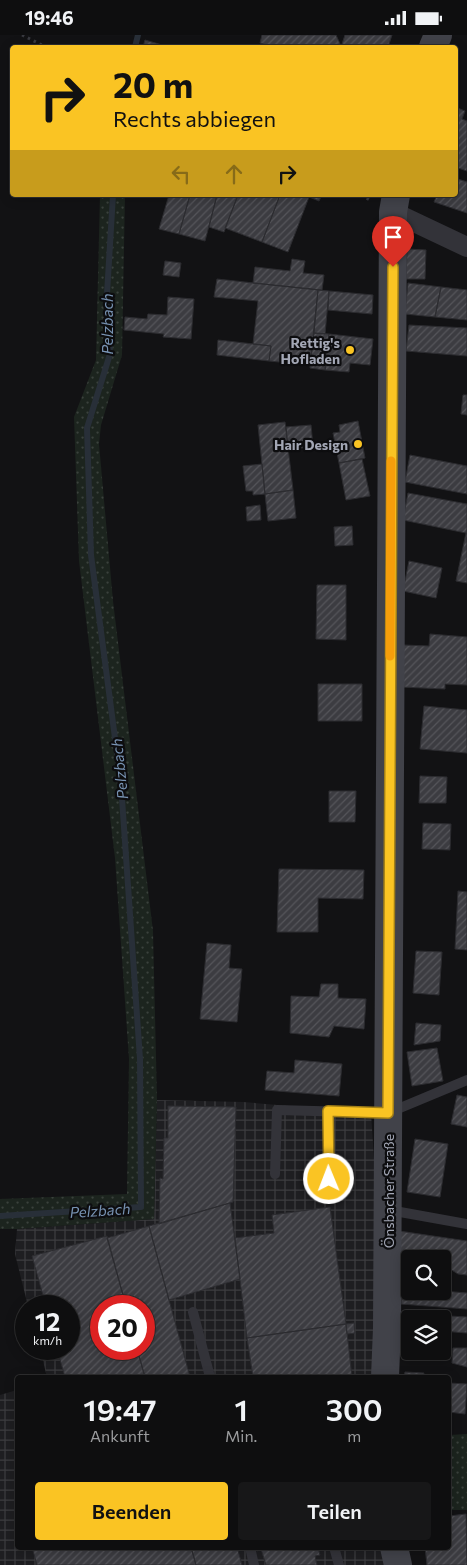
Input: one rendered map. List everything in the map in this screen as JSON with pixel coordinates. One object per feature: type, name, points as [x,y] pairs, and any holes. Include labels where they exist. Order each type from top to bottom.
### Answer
[{"type":"street","points":[[394,203],[467,247]]},
{"type":"street","name":"Önsbacher Straße","points":[[385,1375],[388,1210],[394,203]]},
{"type":"street","points":[[395,1550],[398,1565]]},
{"type":"lane","points":[[275,1174],[276,1110],[388,1113],[467,1081]]},
{"type":"lane","points":[[328,1111],[329,1179]]},
{"type":"lane","points":[[388,1210],[467,1224]]},
{"type":"lane","points":[[193,1313],[209,1375]]},
{"type":"lane","points":[[251,1550],[254,1565]]},
{"type":"lane","points":[[335,1550],[339,1565]]},
{"type":"path","points":[[22,35],[42,45]]},
{"type":"shaded area","points":[[100,197],[125,197],[122,355],[101,425],[99,444],[113,601],[153,931],[157,1100],[154,1219],[0,1229],[0,1199],[127,1194],[129,1059],[115,858],[79,561],[74,417],[96,360]]},
{"type":"shaded area","points":[[157,1100],[243,1102],[371,1113],[377,1205],[394,1375],[46,1375],[43,1360],[80,1360],[80,1295],[25,1295],[15,1254],[17,1229],[154,1219]]},
{"type":"shaded area","points":[[15,1391],[15,1550],[408,1550],[411,1565],[0,1565],[0,1395]]},
{"type":"shaded area","points":[[467,1434],[467,1510],[451,1510],[451,1435]]},
{"type":"building","points":[[262,35],[336,35],[341,45],[266,45],[260,43]]},
{"type":"building","points":[[345,35],[392,35],[389,45],[342,44]]},
{"type":"building","points":[[145,40],[162,45],[144,45]]},
{"type":"building","points":[[458,108],[465,111],[462,119],[467,121],[467,171],[458,168]]},
{"type":"building","points":[[458,179],[467,182],[467,213],[434,202],[436,197],[458,197]]},
{"type":"building","points":[[168,197],[189,197],[179,234],[159,229]]},
{"type":"building","points":[[189,197],[216,197],[205,241],[179,234]]},
{"type":"building","points":[[216,197],[237,197],[224,232],[209,227]]},
{"type":"building","points":[[237,197],[279,197],[262,242],[225,228]]},
{"type":"building","points":[[279,197],[309,197],[288,252],[262,242]]},
{"type":"building","points":[[309,197],[321,197],[319,201]]},
{"type":"building","points":[[407,249],[426,250],[425,279],[406,279]]},
{"type":"building","points":[[292,259],[305,261],[303,273],[324,275],[322,290],[253,283],[255,267],[290,271]]},
{"type":"building","points":[[165,261],[181,263],[179,277],[163,275]]},
{"type":"building","points":[[217,279],[318,290],[310,365],[269,361],[271,346],[253,344],[258,301],[214,297]]},
{"type":"building","points":[[408,283],[441,287],[435,317],[405,314]]},
{"type":"building","points":[[441,287],[467,290],[467,320],[435,317]]},
{"type":"building","points":[[318,290],[329,291],[325,334],[314,333]]},
{"type":"building","points":[[329,291],[373,295],[372,314],[328,310]]},
{"type":"building","points":[[168,297],[194,299],[191,339],[163,337],[164,334],[124,330],[125,317],[147,319],[148,314],[167,315]]},
{"type":"building","points":[[409,325],[467,328],[467,356],[406,351]]},
{"type":"building","points":[[314,333],[329,334],[325,370],[310,368]]},
{"type":"building","points":[[329,334],[373,339],[370,365],[350,363],[349,372],[325,370]]},
{"type":"building","points":[[218,340],[271,346],[269,361],[217,355]]},
{"type":"building","points":[[463,395],[467,395],[467,415],[461,414]]},
{"type":"building","points":[[358,421],[365,458],[339,463],[333,433],[340,432],[339,425]]},
{"type":"building","points":[[285,422],[293,490],[265,494],[258,425]]},
{"type":"building","points":[[311,425],[313,447],[288,449],[286,427]]},
{"type":"building","points":[[410,455],[467,466],[467,494],[405,482]]},
{"type":"building","points":[[362,459],[370,496],[346,500],[339,463]]},
{"type":"building","points":[[262,464],[265,494],[253,495],[253,491],[246,491],[243,466]]},
{"type":"building","points":[[293,490],[296,518],[268,521],[265,494]]},
{"type":"building","points":[[408,493],[467,504],[467,583],[456,581],[466,533],[403,520]]},
{"type":"building","points":[[260,505],[261,520],[247,521],[246,507]]},
{"type":"building","points":[[352,526],[353,545],[335,546],[334,527]]},
{"type":"building","points":[[409,561],[442,568],[436,598],[403,591]]},
{"type":"building","points":[[317,585],[346,585],[346,640],[316,639]]},
{"type":"building","points":[[430,634],[467,637],[467,685],[445,684],[445,689],[401,687],[403,645],[429,646]]},
{"type":"building","points":[[318,684],[362,684],[362,721],[318,721]]},
{"type":"building","points":[[424,706],[467,710],[467,753],[420,749]]},
{"type":"building","points":[[420,776],[447,777],[446,803],[419,803]]},
{"type":"building","points":[[329,791],[356,791],[355,822],[329,822]]},
{"type":"building","points":[[423,823],[451,824],[450,850],[422,849]]},
{"type":"building","points":[[279,869],[364,870],[363,899],[318,898],[318,932],[277,932]]},
{"type":"building","points":[[458,891],[467,892],[467,950],[455,949]]},
{"type":"building","points":[[207,943],[231,945],[229,968],[242,969],[237,1022],[200,1019]]},
{"type":"building","points":[[416,951],[442,952],[439,995],[413,993]]},
{"type":"building","points":[[321,984],[338,984],[338,998],[366,999],[364,1029],[334,1026],[329,1037],[290,1033],[291,996],[319,997]]},
{"type":"building","points":[[416,1023],[441,1025],[440,1041],[414,1045]]},
{"type":"building","points":[[437,1048],[443,1081],[412,1086],[407,1052]]},
{"type":"building","points":[[295,1060],[342,1064],[339,1096],[265,1090],[267,1071],[294,1073]]},
{"type":"building","points":[[457,1095],[467,1097],[467,1127],[451,1124]]},
{"type":"building","points":[[168,1106],[236,1107],[233,1202],[159,1224],[160,1178],[163,1179],[164,1138],[168,1138]]},
{"type":"building","points":[[415,1139],[448,1144],[440,1197],[407,1192]]},
{"type":"building","points":[[230,1203],[240,1279],[169,1300],[149,1226]]},
{"type":"building","points":[[330,1207],[346,1324],[247,1338],[235,1238],[274,1233],[272,1215]]},
{"type":"building","points":[[149,1226],[189,1375],[144,1375],[140,1360],[155,1360],[155,1295],[123,1295],[107,1238]]},
{"type":"building","points":[[399,1231],[467,1241],[467,1275],[458,1274],[451,1270],[451,1250],[401,1250],[401,1271],[393,1270]]},
{"type":"building","points":[[107,1236],[123,1295],[90,1295],[90,1360],[140,1360],[144,1375],[64,1375],[60,1360],[80,1360],[80,1295],[43,1295],[32,1256]]},
{"type":"building","points":[[451,1292],[467,1293],[467,1309],[401,1304],[401,1300],[451,1300]]},
{"type":"building","points":[[451,1316],[467,1317],[467,1333],[451,1332]]},
{"type":"building","points":[[354,1323],[355,1333],[347,1334],[346,1324]]},
{"type":"building","points":[[346,1324],[352,1375],[253,1375],[247,1338]]},
{"type":"building","points":[[453,1348],[467,1348],[467,1367],[452,1363]]},
{"type":"building","points":[[405,1372],[424,1373],[424,1375],[404,1375]]},
{"type":"building","points":[[451,1383],[467,1384],[465,1414],[451,1412]]},
{"type":"building","points":[[466,1514],[467,1565],[427,1565],[425,1550],[451,1550],[451,1516]]},
{"type":"building","points":[[33,1550],[192,1550],[196,1565],[37,1565]]},
{"type":"building","points":[[192,1550],[238,1550],[242,1565],[196,1565]]},
{"type":"building","points":[[261,1550],[319,1550],[320,1555],[315,1556],[317,1565],[266,1565]]},
{"type":"waterway","name":"Pelzbach","points":[[136,45],[138,35]]},
{"type":"waterway","name":"Pelzbach","points":[[0,1216],[141,1207],[140,1059],[121,784],[91,555],[87,428],[110,354],[107,294],[113,197]]},
{"type":"slow traffic","points":[[390,656],[391,461]]},
{"type":"place","name":"Rettig's Hofladen","points":[[350,350]]},
{"type":"place","name":"Hair Design","points":[[358,444]]},
{"type":"route","points":[[329,1179],[328,1111],[388,1113],[393,267]]}]
